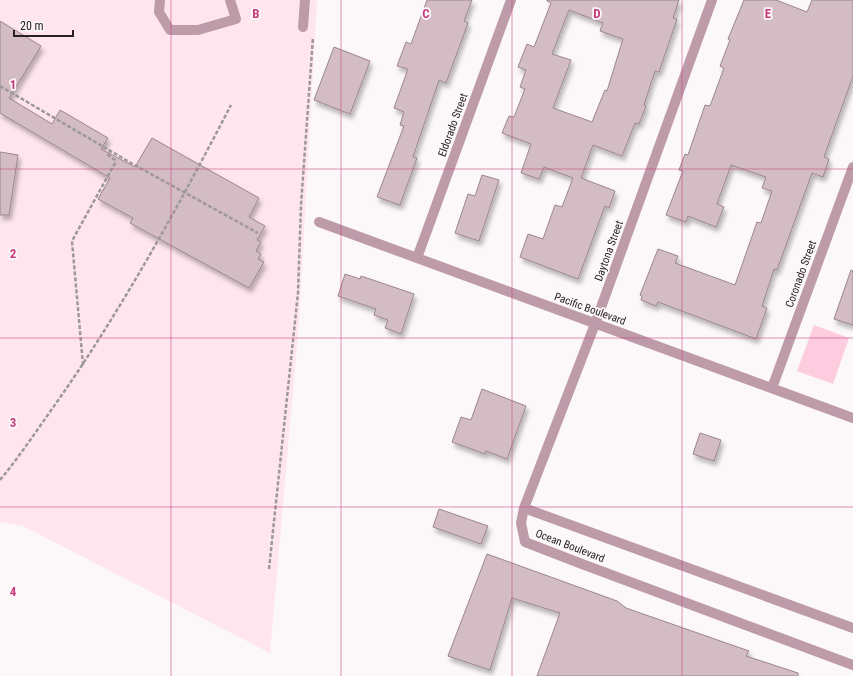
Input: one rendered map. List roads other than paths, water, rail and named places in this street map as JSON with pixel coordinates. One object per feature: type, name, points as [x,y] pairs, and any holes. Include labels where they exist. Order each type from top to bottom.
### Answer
[{"type":"street","points":[[160,0],[159,12],[170,30],[198,30],[236,19],[230,0]]},
{"type":"street","points":[[303,27],[304,0]]},
{"type":"street","name":"Eldorado Street","points":[[417,258],[511,0]]},
{"type":"street","name":"Daytona Street","points":[[524,508],[595,324],[712,0]]},
{"type":"street","name":"Coronado Street","points":[[772,388],[853,167]]},
{"type":"street","name":"Pacific Boulevard","points":[[319,222],[853,418]]},
{"type":"street","name":"Ocean Boulevard","points":[[853,628],[524,508],[521,523],[525,542],[853,665]]}]
